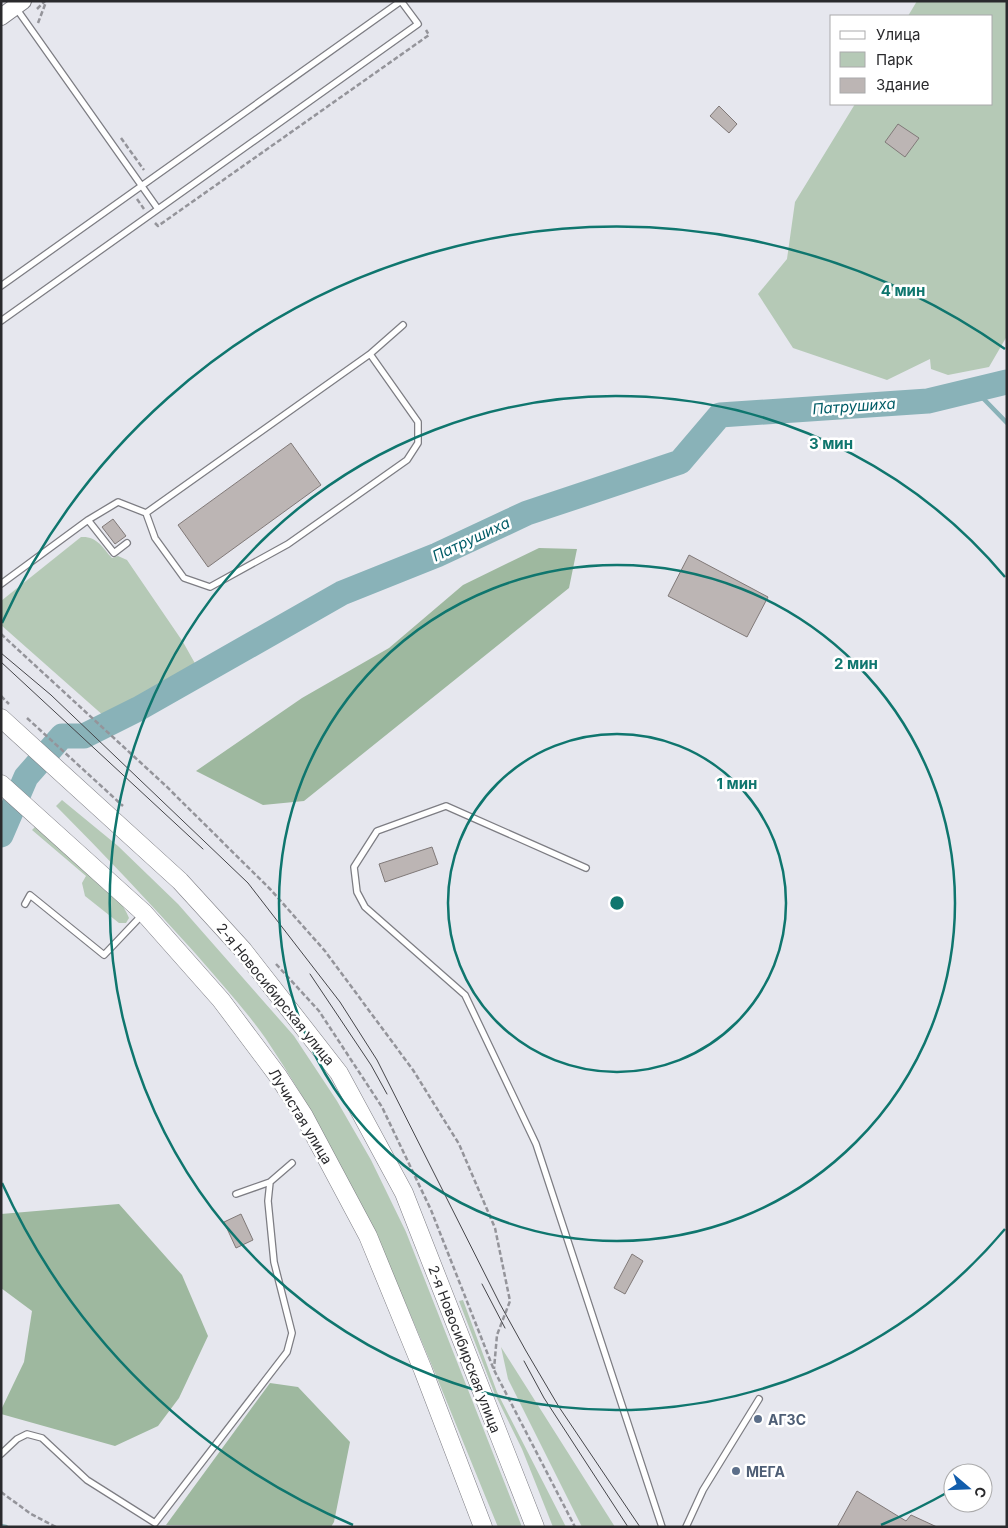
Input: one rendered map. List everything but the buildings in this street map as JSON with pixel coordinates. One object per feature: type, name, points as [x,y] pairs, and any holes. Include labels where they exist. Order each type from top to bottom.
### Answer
[{"type":"main road","points":[[1,718],[24,727],[77,774]]},
{"type":"main road","name":"2-я Новосибирская улица","points":[[77,774],[213,916],[282,998],[339,1073],[366,1119],[404,1193],[535,1527]]},
{"type":"main road","name":"Лучистая улица","points":[[1,784],[58,833],[144,913],[222,1000],[278,1076],[304,1116],[368,1236],[423,1370],[483,1527]]},
{"type":"street","points":[[1,16],[19,4]]},
{"type":"lane","points":[[1,286],[401,1],[418,24],[1,321]]},
{"type":"lane","points":[[19,4],[158,209]]},
{"type":"lane","points":[[146,513],[370,354],[403,325]]},
{"type":"lane","points":[[1,584],[88,520],[118,502],[146,513],[155,538],[184,578],[210,587],[288,544],[407,460],[418,443],[418,422],[370,354]]},
{"type":"lane","points":[[88,520],[114,553],[127,543]]},
{"type":"lane","points":[[586,868],[446,806],[377,831],[354,867],[358,892],[365,907],[465,995],[536,1144],[662,1527]]},
{"type":"lane","points":[[24,904],[30,896],[104,955],[144,913]]},
{"type":"lane","points":[[236,1194],[270,1182],[292,1163]]},
{"type":"lane","points":[[1,1454],[17,1439],[27,1434],[42,1438],[87,1480],[155,1523],[287,1352],[292,1333],[271,1264],[268,1201],[270,1182]]},
{"type":"lane","points":[[686,1527],[703,1490],[759,1399]]},
{"type":"path","points":[[37,27],[46,1]]},
{"type":"path","points":[[158,226],[429,35],[424,26]]},
{"type":"path","points":[[1,634],[123,746],[271,890],[325,951],[413,1070],[459,1144],[495,1228],[510,1301],[497,1335],[494,1370]]},
{"type":"path","points":[[24,727],[77,774]]},
{"type":"path","points":[[1,1492],[31,1514],[56,1527]]},
{"type":"green space","points":[[917,1],[1007,1],[1007,336],[989,367],[948,375],[931,369],[930,359],[887,380],[793,348],[758,294],[787,259],[795,202],[854,105],[993,105],[993,15],[909,15]]},
{"type":"green space","points":[[81,537],[95,540],[112,558],[118,556],[127,560],[183,642],[197,667],[105,717],[1,625],[1,601]]},
{"type":"green space","points":[[539,548],[577,549],[569,588],[304,801],[263,805],[196,771],[302,698],[389,648],[463,585]]},
{"type":"green space","points":[[62,800],[118,846],[178,904],[294,1036],[337,1101],[371,1160],[406,1232],[522,1527],[498,1527],[421,1339],[366,1216],[302,1096],[266,1039],[241,1006],[195,953],[56,806]]},
{"type":"green space","points":[[36,826],[102,882],[123,907],[129,918],[126,923],[119,923],[85,896],[82,883],[86,876],[32,830]]},
{"type":"green space","points":[[119,1204],[182,1275],[208,1336],[179,1398],[158,1426],[115,1446],[1,1414],[1,1410],[24,1362],[32,1311],[1,1288],[1,1214]]},
{"type":"green space","points":[[463,1300],[497,1392],[566,1527],[553,1527],[522,1449],[494,1392],[459,1301]]},
{"type":"green space","points":[[501,1347],[615,1527],[582,1527],[508,1379]]},
{"type":"green space","points":[[270,1383],[298,1387],[350,1442],[334,1522],[331,1527],[166,1525]]},
{"type":"waterway","name":"Патрушиха","points":[[1,835],[26,777],[62,736],[84,736],[138,709],[342,593],[437,555],[527,513],[680,462],[720,415],[928,401],[1007,382]]},
{"type":"waterway","points":[[975,390],[1007,423]]},
{"type":"waterway","points":[[1,1526],[6,1527]]},
{"type":"tram line","points":[[1,653],[51,695],[248,883],[340,1002],[377,1060],[500,1304],[526,1351],[559,1407],[640,1527]]},
{"type":"tram line","points":[[1,662],[203,849]]},
{"type":"tram line","points":[[310,974],[371,1065],[387,1094]]},
{"type":"tram line","points":[[482,1284],[505,1328]]},
{"type":"tram line","points":[[524,1361],[544,1398],[628,1527]]},
{"type":"place","name":"АГЗС","points":[[758,1419]]},
{"type":"place","name":"МЕГА","points":[[736,1471]]}]
